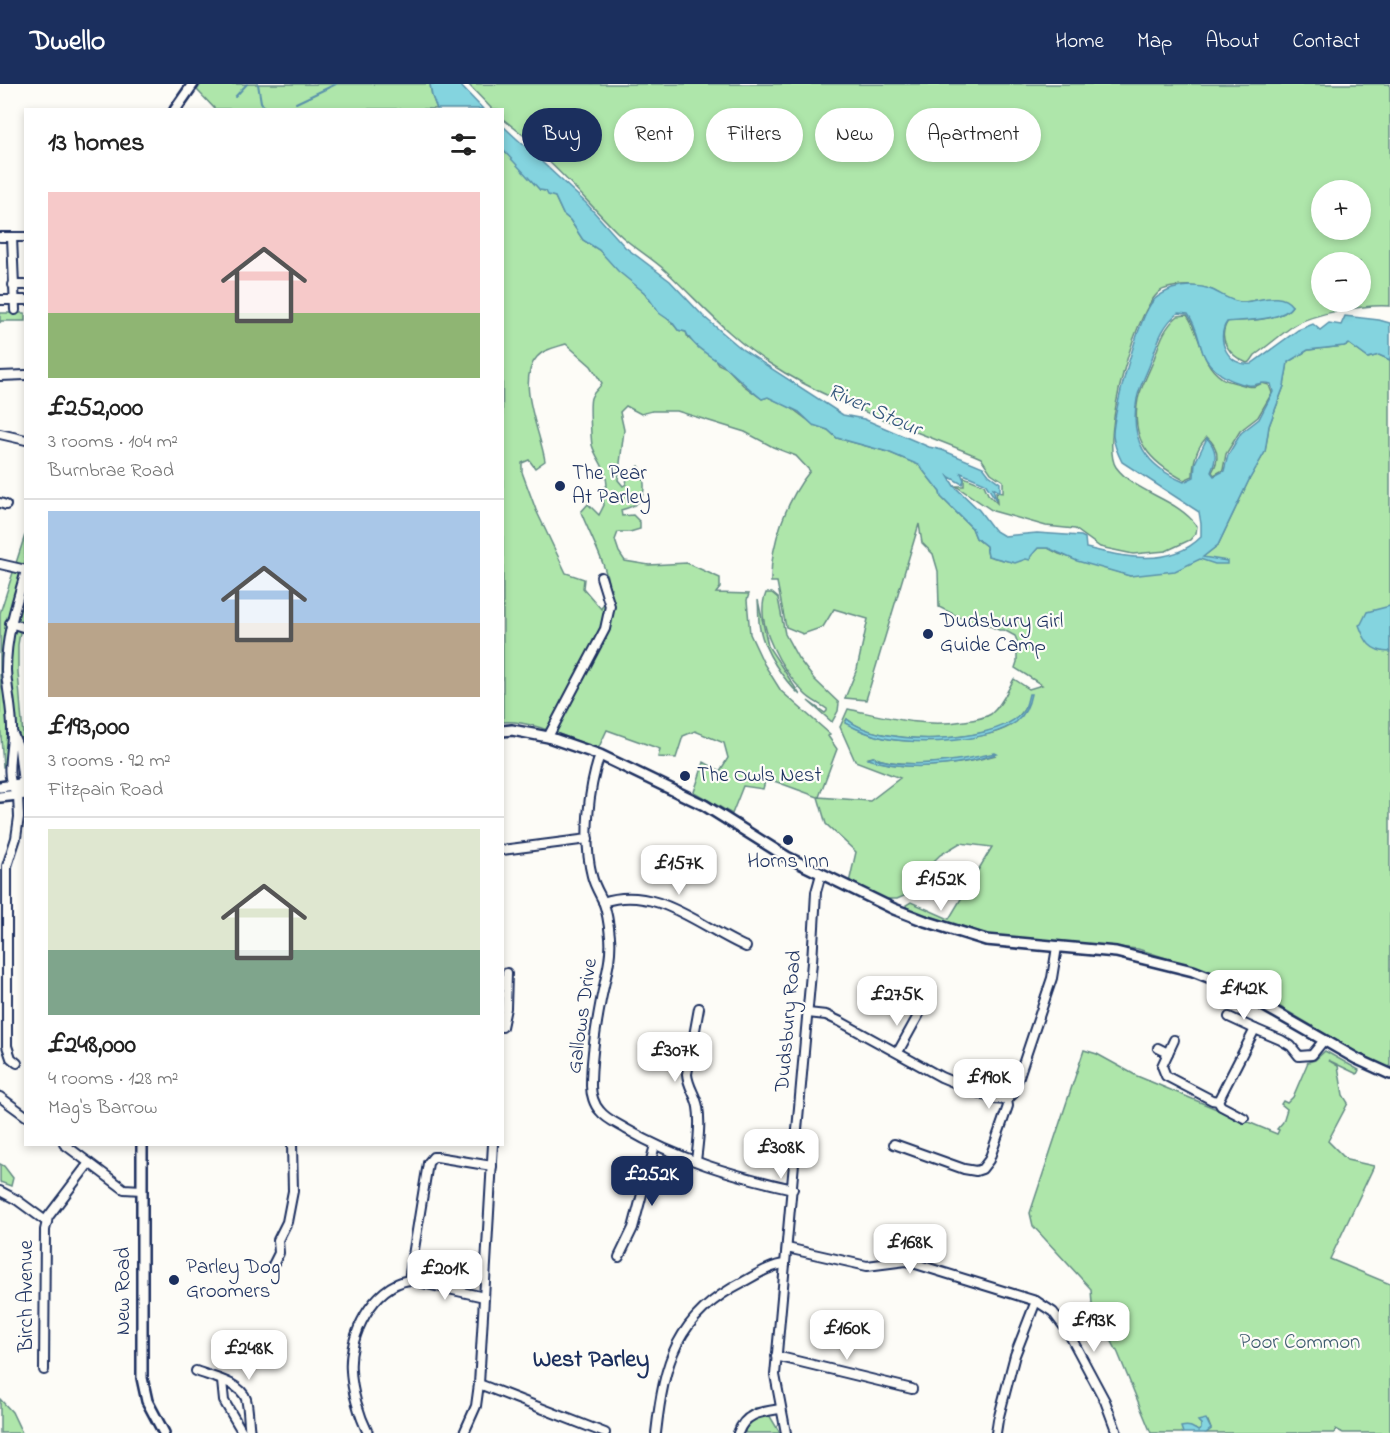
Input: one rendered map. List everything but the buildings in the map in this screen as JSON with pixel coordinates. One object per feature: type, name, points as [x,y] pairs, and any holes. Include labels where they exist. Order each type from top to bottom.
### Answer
[{"type":"main road","points":[[176,108],[193,84]]},
{"type":"main road","points":[[504,731],[512,730],[548,737],[600,755],[704,805],[787,857],[894,909],[986,940],[1136,955],[1193,971],[1250,997],[1357,1059],[1390,1074]]},
{"type":"main road","points":[[0,787],[24,783]]},
{"type":"main road","points":[[0,797],[22,794]]},
{"type":"main road","name":"New Road","points":[[142,1146],[142,1378],[147,1401],[164,1433]]},
{"type":"street","points":[[0,237],[24,237]]},
{"type":"street","points":[[12,237],[15,310]]},
{"type":"street","points":[[13,285],[24,285]]},
{"type":"street","points":[[0,300],[24,300]]},
{"type":"street","points":[[0,376],[24,375]]},
{"type":"street","points":[[0,434],[24,440]]},
{"type":"street","points":[[0,564],[24,570]]},
{"type":"street","points":[[22,794],[12,784],[10,760],[12,732],[6,670],[10,623],[24,577]]},
{"type":"street","points":[[548,737],[605,629],[610,606],[601,577]]},
{"type":"street","points":[[10,623],[24,627]]},
{"type":"street","points":[[12,732],[19,748],[24,783],[16,838],[7,866],[7,1046],[11,1058],[17,1063]]},
{"type":"street","name":"Gallows Drive","points":[[600,755],[592,787],[588,840],[591,876],[608,919],[610,952],[599,1013],[592,1095],[600,1111],[655,1145],[682,1157],[793,1188]]},
{"type":"street","points":[[504,850],[588,840]]},
{"type":"street","name":"Dudsbury Road","points":[[786,1433],[775,1375],[776,1356],[793,1188],[816,892],[821,874]]},
{"type":"street","points":[[603,902],[622,898],[646,899],[671,907],[746,946]]},
{"type":"street","points":[[808,1013],[826,1015],[941,1077],[994,1099],[1007,1100],[1013,1094],[1052,978],[1057,946]]},
{"type":"street","points":[[504,1018],[507,973]]},
{"type":"street","points":[[696,1161],[698,1108],[687,1083],[687,1074],[699,1008]]},
{"type":"street","points":[[898,1052],[919,1014]]},
{"type":"street","points":[[1229,1017],[1281,1040],[1291,1046],[1299,1056],[1312,1055],[1324,1040]]},
{"type":"street","points":[[1218,1101],[1255,1029]]},
{"type":"street","points":[[1174,1040],[1162,1066],[1166,1076],[1218,1101],[1221,1106],[1244,1118]]},
{"type":"street","points":[[1158,1048],[1168,1053]]},
{"type":"street","points":[[0,1097],[24,1115]]},
{"type":"street","points":[[894,1144],[964,1169],[976,1171],[982,1169],[989,1160],[1008,1106],[1007,1100]]},
{"type":"street","points":[[619,1257],[633,1228],[655,1145]]},
{"type":"street","points":[[67,1146],[124,1189],[142,1190]]},
{"type":"street","points":[[273,1265],[279,1253],[278,1239],[287,1222],[293,1191],[292,1146]]},
{"type":"street","points":[[464,1433],[476,1406],[479,1383],[493,1146]]},
{"type":"street","points":[[409,1280],[429,1160],[437,1156],[492,1166]]},
{"type":"street","name":"Birch Avenue","points":[[44,1370],[45,1230],[48,1217],[89,1163]]},
{"type":"street","points":[[0,1191],[17,1200],[47,1222]]},
{"type":"street","points":[[787,1248],[867,1266],[906,1261],[1036,1301],[1053,1312],[1068,1332],[1104,1401],[1117,1433]]},
{"type":"street","points":[[656,1433],[665,1377],[689,1324],[720,1293],[775,1266],[785,1264]]},
{"type":"street","points":[[368,1433],[358,1407],[351,1359],[366,1314],[377,1297],[394,1285],[409,1280],[484,1297]]},
{"type":"street","points":[[996,1433],[1016,1355],[1036,1301]]},
{"type":"street","points":[[776,1356],[912,1389]]},
{"type":"street","points":[[196,1371],[236,1386],[244,1394],[248,1406],[250,1433]]},
{"type":"street","points":[[222,1381],[224,1401],[243,1433]]},
{"type":"street","points":[[479,1383],[604,1433]]},
{"type":"street","points":[[738,1433],[742,1422],[752,1415],[780,1409]]},
{"type":"green space","points":[[201,84],[430,84],[437,108],[214,108],[197,90]]},
{"type":"green space","points":[[468,84],[1390,84],[1390,306],[1371,306],[1371,252],[1311,252],[1311,312],[1332,312],[1293,326],[1247,363],[1230,351],[1224,340],[1228,321],[1272,317],[1288,311],[1292,306],[1269,299],[1235,301],[1209,289],[1196,286],[1165,289],[1154,297],[1143,316],[1124,371],[1117,402],[1112,453],[1116,467],[1124,476],[1179,509],[1197,526],[1196,533],[1190,540],[1166,551],[1133,554],[1100,547],[1075,529],[1046,526],[993,511],[956,486],[964,486],[964,477],[984,485],[988,494],[997,503],[996,492],[1003,493],[1003,481],[991,473],[981,458],[819,392],[769,363],[728,331],[661,267],[617,232],[549,162],[602,162],[602,108],[522,108],[522,134],[504,120],[504,108],[491,108]]},
{"type":"green space","points":[[504,152],[540,190],[555,197],[563,214],[570,220],[583,240],[599,250],[645,293],[678,330],[686,332],[688,338],[713,356],[718,364],[727,368],[743,385],[762,399],[768,397],[790,407],[837,438],[888,452],[919,465],[940,492],[941,497],[972,528],[976,538],[986,546],[988,556],[1003,560],[1020,560],[1038,548],[1048,548],[1059,554],[1130,576],[1200,559],[1218,545],[1265,452],[1269,426],[1284,386],[1288,362],[1308,350],[1349,344],[1368,358],[1379,355],[1390,360],[1390,1068],[1356,1052],[1235,980],[1138,949],[993,936],[907,910],[906,905],[911,902],[949,919],[992,847],[960,843],[940,855],[923,872],[909,894],[897,899],[881,899],[849,883],[856,852],[826,824],[818,797],[766,778],[763,789],[743,786],[732,814],[694,792],[704,762],[720,771],[728,758],[724,743],[695,731],[683,736],[676,758],[658,757],[660,749],[607,730],[598,749],[537,727],[504,722]],"holes":[[[566,344],[591,366],[602,383],[591,398],[590,414],[592,445],[606,478],[607,485],[602,491],[604,505],[599,515],[588,504],[581,512],[602,561],[608,587],[611,588],[601,609],[583,588],[584,579],[566,573],[536,510],[522,472],[522,463],[529,460],[535,468],[545,461],[531,408],[528,379],[531,367],[540,354]],[[626,406],[641,414],[652,411],[677,411],[745,432],[796,456],[810,471],[787,508],[773,553],[771,582],[777,582],[786,627],[803,634],[823,627],[834,609],[868,619],[857,669],[845,698],[866,700],[919,524],[922,543],[933,554],[938,571],[939,607],[967,621],[985,624],[1015,636],[1017,641],[1015,668],[1042,685],[1029,689],[1014,679],[991,714],[949,723],[891,718],[848,709],[840,727],[855,761],[900,778],[870,801],[819,797],[837,749],[828,736],[830,734],[781,691],[764,664],[750,634],[747,600],[749,594],[716,593],[720,588],[720,578],[687,563],[649,565],[625,561],[619,552],[615,540],[618,532],[640,529],[640,522],[633,515],[622,516],[621,510],[638,502],[644,490],[643,472],[639,466],[628,473],[626,484],[623,486],[618,480],[624,430],[620,412]],[[1026,706],[1016,722],[1005,729],[952,740],[914,741],[884,738],[864,732],[845,722],[847,719],[861,728],[881,734],[927,739],[951,738],[994,730],[1013,721]],[[996,755],[966,762],[932,766],[898,765],[869,758],[916,764],[950,762]]]},
{"type":"green space","points":[[0,313],[24,313],[24,321],[1,321],[0,323]]},
{"type":"green space","points":[[1187,315],[1196,331],[1205,357],[1215,372],[1226,380],[1246,386],[1262,383],[1269,385],[1272,393],[1258,417],[1240,431],[1226,454],[1223,470],[1214,475],[1212,472],[1217,453],[1207,437],[1196,455],[1193,476],[1184,480],[1152,458],[1140,438],[1136,414],[1141,390],[1165,332],[1178,316]]},
{"type":"green space","points":[[24,538],[24,608],[18,645],[18,672],[24,772],[22,772],[13,733],[10,766],[3,767],[0,721],[0,613]]},
{"type":"green space","points":[[766,593],[772,593],[778,598],[785,634],[798,658],[814,679],[839,703],[838,711],[832,722],[808,701],[825,713],[827,711],[796,684],[773,647],[764,619],[763,605]]},
{"type":"green space","points":[[758,600],[768,646],[800,695],[781,673],[762,638]]},
{"type":"green space","name":"Poor Common","points":[[1084,1050],[1097,1054],[1137,1076],[1277,1134],[1279,1130],[1277,1129],[1283,1122],[1287,1109],[1281,1104],[1283,1101],[1287,1103],[1293,1097],[1308,1062],[1315,1060],[1325,1051],[1359,1070],[1357,1074],[1328,1060],[1338,1066],[1343,1095],[1348,1103],[1328,1141],[1347,1160],[1374,1166],[1330,1259],[1390,1284],[1390,1433],[1343,1433],[1336,1429],[1334,1433],[1206,1433],[1211,1429],[1208,1421],[1199,1422],[1201,1429],[1198,1431],[1195,1429],[1183,1430],[1183,1433],[1151,1433],[1118,1353],[1092,1304],[1091,1289],[1033,1226],[1030,1213]]},
{"type":"green space","points":[[0,1164],[13,1178],[11,1186],[0,1182]]},
{"type":"green space","points":[[0,1399],[12,1412],[22,1433],[0,1433]]},
{"type":"green space","points":[[755,1408],[765,1408],[780,1433],[745,1433],[748,1412]]},
{"type":"water","points":[[430,84],[459,84],[482,108],[437,108]]},
{"type":"water","points":[[504,127],[522,144],[522,162],[542,162],[586,203],[625,247],[670,281],[703,316],[743,350],[843,415],[864,419],[983,467],[1000,483],[1000,492],[993,488],[996,500],[985,483],[961,473],[964,480],[962,484],[948,476],[954,486],[979,510],[994,530],[1004,536],[1037,533],[1081,536],[1085,538],[1086,548],[1131,557],[1175,553],[1189,547],[1201,537],[1199,512],[1122,462],[1113,436],[1122,388],[1147,310],[1153,301],[1169,290],[1197,286],[1241,302],[1275,298],[1287,301],[1292,306],[1280,315],[1272,317],[1227,322],[1222,336],[1223,344],[1230,357],[1243,364],[1251,364],[1298,330],[1313,324],[1320,330],[1329,323],[1341,325],[1345,316],[1390,323],[1390,360],[1379,355],[1368,358],[1349,344],[1308,350],[1288,362],[1284,386],[1269,426],[1265,452],[1218,545],[1203,557],[1227,561],[1227,564],[1215,564],[1200,559],[1175,571],[1130,576],[1077,561],[1048,548],[1038,548],[1030,560],[1015,563],[988,556],[986,546],[976,538],[972,528],[941,497],[940,492],[919,465],[888,452],[837,438],[828,430],[813,425],[799,412],[768,397],[762,399],[758,396],[724,366],[699,348],[686,332],[678,330],[672,322],[659,313],[645,293],[618,271],[599,250],[583,240],[570,220],[563,214],[555,197],[548,195],[546,191],[540,190],[504,151]],"holes":[[[1178,313],[1188,314],[1203,353],[1216,370],[1241,384],[1271,384],[1273,392],[1259,419],[1241,433],[1228,455],[1224,471],[1214,476],[1211,472],[1215,454],[1207,438],[1195,463],[1194,477],[1184,482],[1171,476],[1150,460],[1138,439],[1135,414],[1139,390],[1167,324]]]},
{"type":"water","points":[[1390,606],[1390,652],[1373,648],[1359,625],[1367,612]]},
{"type":"water","points":[[1029,694],[1031,694],[1026,710],[1016,722],[1003,729],[970,738],[933,742],[899,740],[874,735],[845,723],[847,719],[862,728],[908,738],[961,736],[985,732],[1005,725],[1022,713]]},
{"type":"water","points":[[997,754],[965,762],[932,766],[900,765],[868,759],[873,757],[886,761],[917,764]]},
{"type":"water","points":[[1206,1419],[1211,1429],[1206,1433],[1183,1433],[1181,1427],[1186,1426],[1198,1431],[1201,1429],[1201,1424],[1198,1421]]},
{"type":"waterway","points":[[235,97],[247,84]]},
{"type":"waterway","points":[[258,84],[261,102],[265,108]]},
{"type":"waterway","points":[[296,103],[336,84]]},
{"type":"place","name":"The Pear At Parley","points":[[560,486]]},
{"type":"place","name":"Dudsbury Girl Guide Camp","points":[[928,634]]},
{"type":"place","name":"The Owls Nest","points":[[685,776]]},
{"type":"place","name":"Horns Inn","points":[[788,840]]},
{"type":"place","name":"Parley Dog Groomers","points":[[174,1280]]},
{"type":"district","name":"West Parley","points":[[591,1360]]},
{"type":"water label","name":"River Stour","points":[[874,411]]}]
